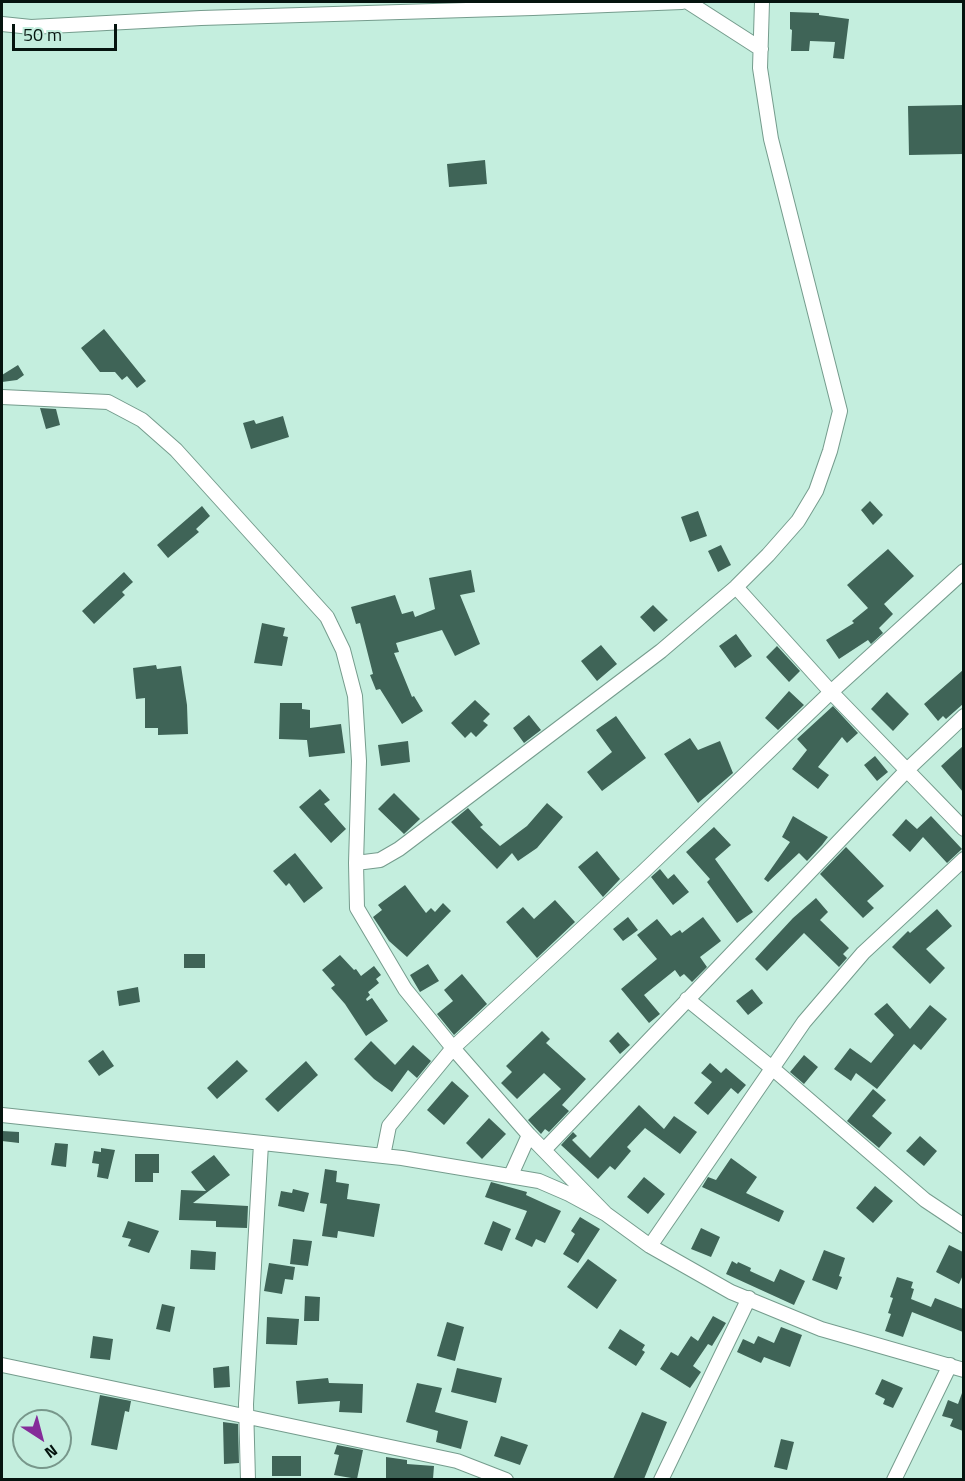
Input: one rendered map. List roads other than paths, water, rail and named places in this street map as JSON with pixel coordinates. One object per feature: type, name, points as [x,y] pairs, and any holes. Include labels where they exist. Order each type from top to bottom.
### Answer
[{"type":"street","points":[[2,24],[31,27],[201,18],[682,2]]},
{"type":"street","points":[[688,2],[761,49]]},
{"type":"street","points":[[356,863],[380,860],[399,849],[660,651],[736,587],[798,521],[816,491],[830,451],[840,411],[771,139],[760,68],[762,2]]},
{"type":"street","points":[[2,397],[108,402],[142,420],[176,450],[327,616],[343,650],[356,696],[359,761],[357,908],[405,989],[453,1048],[529,1135],[606,1214]]},
{"type":"street","points":[[383,1156],[389,1126],[453,1048],[963,571]]},
{"type":"street","points":[[736,587],[831,692],[963,829]]},
{"type":"street","points":[[544,1150],[908,770],[963,716]]},
{"type":"street","points":[[650,1246],[804,1022],[863,953],[963,859]]},
{"type":"street","points":[[687,999],[772,1068],[925,1200],[963,1226]]},
{"type":"street","points":[[2,1115],[383,1156],[539,1181],[606,1214],[650,1246],[731,1292],[821,1329],[957,1368],[894,1479]]},
{"type":"street","points":[[511,1175],[529,1135]]},
{"type":"street","points":[[248,1479],[246,1416],[261,1144]]},
{"type":"street","points":[[661,1479],[749,1298]]},
{"type":"street","points":[[2,1365],[456,1461],[506,1479]]}]
